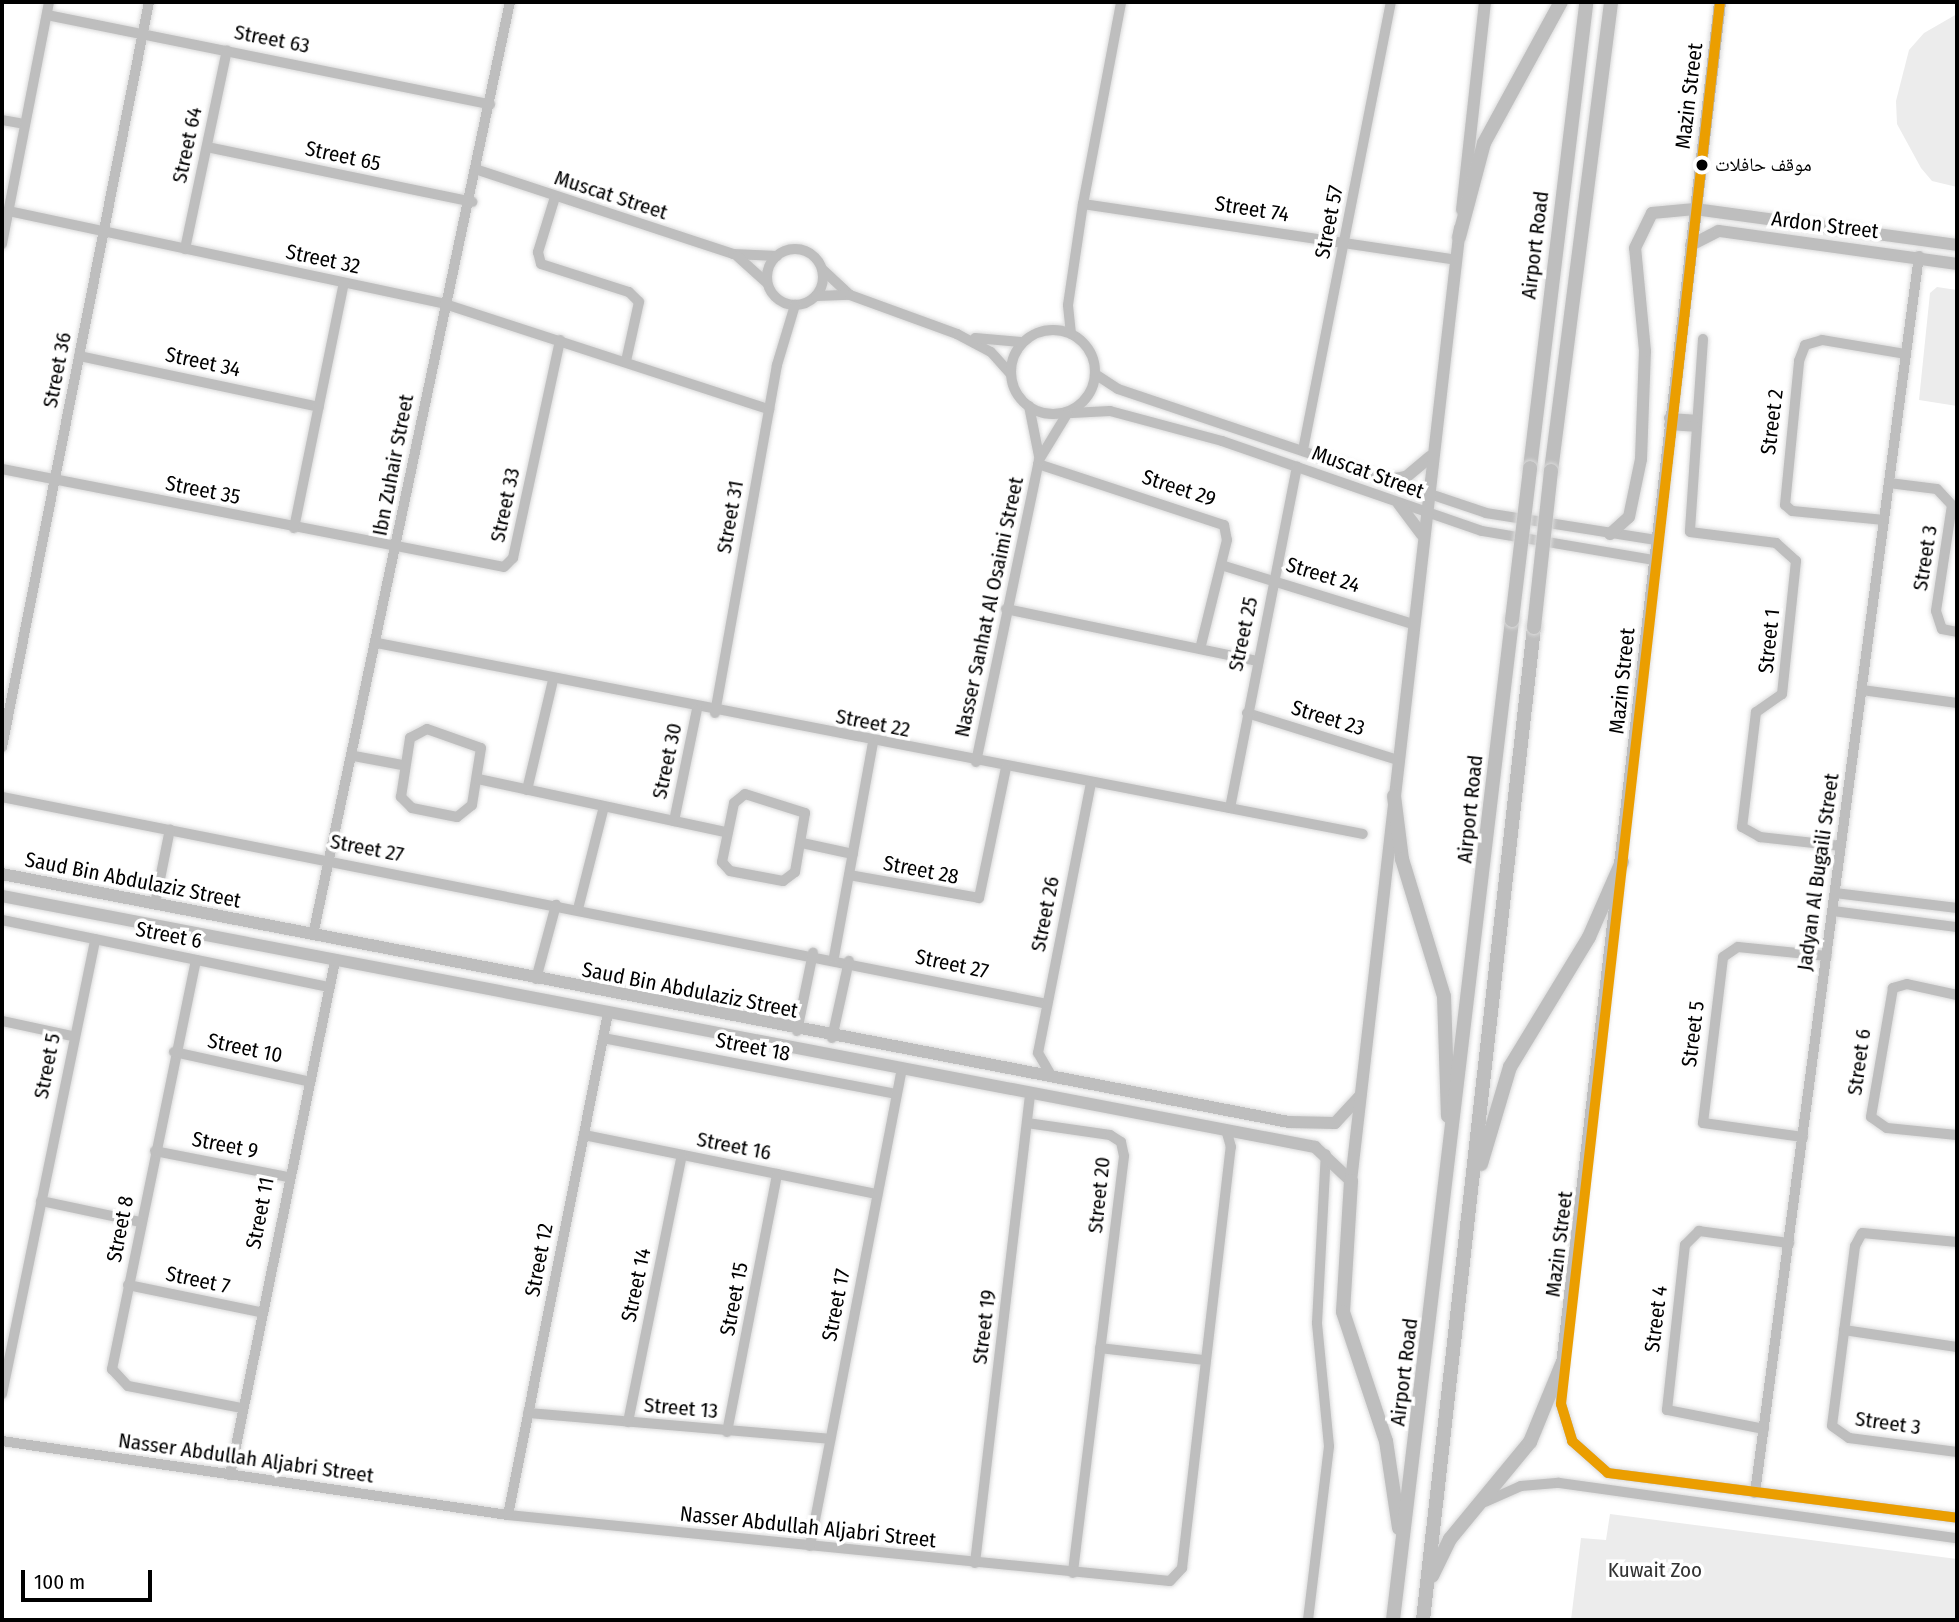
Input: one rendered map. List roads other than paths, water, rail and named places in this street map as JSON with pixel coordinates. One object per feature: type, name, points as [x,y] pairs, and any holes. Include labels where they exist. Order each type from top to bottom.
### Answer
[{"type":"highway","points":[[1459,237],[1484,143],[1561,2]]},
{"type":"highway","name":"Airport Road","points":[[1393,1620],[1445,1218],[1586,2]]},
{"type":"highway","name":"Airport Road","points":[[1424,1618],[1551,471],[1613,2]]},
{"type":"highway","points":[[1394,796],[1397,839],[1447,1013],[1445,1218]]},
{"type":"highway","points":[[1473,1188],[1510,1067],[1589,937],[1622,862]]},
{"type":"highway","points":[[1351,1181],[1343,1311],[1396,1480],[1401,1561]]},
{"type":"highway","points":[[1424,1618],[1432,1576],[1475,1507],[1530,1442],[1562,1364]]},
{"type":"main road","points":[[1351,1181],[1430,457],[1459,237],[1485,2]]},
{"type":"main road","name":"Mazin Street","points":[[1562,1364],[1622,862],[1669,421],[1720,2]]},
{"type":"main road","name":"Ardon Street","points":[[1610,534],[1629,517],[1643,436],[1637,233],[1652,213],[1695,208],[1957,245]]},
{"type":"main road","points":[[1836,246],[1837,227]]},
{"type":"main road","name":"Ardon Street","points":[[1691,245],[1719,231],[1919,256],[1957,264]]},
{"type":"main road","points":[[1390,480],[1406,477],[1430,457]]},
{"type":"main road","points":[[1399,504],[1422,534]]},
{"type":"main road","points":[[2,887],[6,875]]},
{"type":"main road","name":"Saud Bin Abdulaziz Street","points":[[6,875],[832,1038],[1118,1092],[1321,1126]]},
{"type":"main road","points":[[24,900],[22,889],[28,880]]},
{"type":"main road","name":"Saud Bin Abdulaziz Street","points":[[2,895],[901,1072],[1226,1130],[1321,1150]]},
{"type":"main road","points":[[743,1040],[751,1032],[748,1021]]},
{"type":"main road","points":[[764,1044],[763,1032],[773,1026]]},
{"type":"main road","points":[[1116,1110],[1118,1092]]},
{"type":"main road","points":[[1138,1114],[1135,1103],[1143,1096]]},
{"type":"main road","points":[[1351,1181],[1321,1150],[1321,1126],[1335,1123],[1360,1096]]},
{"type":"street","points":[[2,244],[49,2]]},
{"type":"street","name":"Street 36","points":[[2,747],[149,2]]},
{"type":"street","name":"Ibn Zuhair Street","points":[[313,936],[333,860],[445,304],[472,202],[510,2]]},
{"type":"street","points":[[850,295],[805,251],[777,256],[769,285],[782,302],[795,305],[816,296],[850,295],[957,334],[991,352],[1011,373],[1029,407],[1052,416],[1070,413],[1091,393],[1095,373],[1072,334],[1068,306],[1083,204],[1121,2]]},
{"type":"street","name":"Street 57","points":[[1303,450],[1391,2]]},
{"type":"street","name":"Street 63","points":[[47,15],[490,104]]},
{"type":"street","name":"Street 64","points":[[186,249],[227,50]]},
{"type":"street","points":[[2,120],[25,124]]},
{"type":"street","name":"Street 65","points":[[207,147],[472,202]]},
{"type":"street","name":"Muscat Street","points":[[478,170],[733,254],[777,256]]},
{"type":"street","points":[[555,197],[538,252],[541,264],[629,292],[639,302],[626,361]]},
{"type":"street","name":"Street 74","points":[[1083,204],[1456,260]]},
{"type":"street","name":"Street 32","points":[[8,211],[445,304],[769,409]]},
{"type":"street","name":"Muscat Street","points":[[733,254],[769,285]]},
{"type":"street","name":"Jadyan Al Bugaili Street","points":[[1755,1493],[1919,256]]},
{"type":"street","points":[[816,296],[822,269]]},
{"type":"street","points":[[294,527],[344,283]]},
{"type":"street","name":"Street 31","points":[[782,302],[784,329]]},
{"type":"street","name":"Street 31","points":[[715,712],[784,329],[795,305]]},
{"type":"street","points":[[957,334],[1021,342],[1048,329],[1068,306]]},
{"type":"street","points":[[1048,329],[1072,334]]},
{"type":"street","name":"Street 1","points":[[1703,339],[1695,424],[1690,532],[1776,543],[1796,561],[1782,694],[1756,712],[1742,827],[1760,837],[1841,846]]},
{"type":"street","name":"Street 33","points":[[396,548],[487,567],[504,567],[513,558],[560,340]]},
{"type":"street","name":"Street 2","points":[[1884,520],[1793,511],[1786,505],[1799,361],[1805,345],[1822,340],[1906,354]]},
{"type":"street","points":[[1011,373],[1021,342]]},
{"type":"street","name":"Street 34","points":[[79,356],[319,407]]},
{"type":"street","name":"Muscat Street","points":[[1095,373],[1118,390],[1233,425],[1426,494],[1534,525],[1656,540]]},
{"type":"street","name":"Nasser Sanhat Al Osaimi Street","points":[[1029,407],[1039,462]]},
{"type":"street","name":"Muscat Street","points":[[1070,413],[1110,411],[1222,441],[1399,504],[1530,543],[1653,561]]},
{"type":"street","name":"Nasser Sanhat Al Osaimi Street","points":[[976,762],[1039,462],[1070,413]]},
{"type":"street","points":[[1669,421],[1695,424]]},
{"type":"street","points":[[1222,441],[1233,425]]},
{"type":"street","points":[[1250,451],[1247,438],[1257,434]]},
{"type":"street","name":"Street 29","points":[[1039,462],[1213,517],[1224,525],[1227,540],[1200,649]]},
{"type":"street","name":"Street 25","points":[[1230,808],[1297,467]]},
{"type":"street","name":"Street 35","points":[[2,469],[396,548]]},
{"type":"street","name":"Street 3","points":[[1889,483],[1937,489],[1952,505],[1936,611],[1942,629],[1957,632]]},
{"type":"street","name":"Street 24","points":[[1221,565],[1413,624]]},
{"type":"street","points":[[1006,609],[1257,661]]},
{"type":"street","name":"Street 22","points":[[377,643],[697,709],[1363,834]]},
{"type":"street","points":[[527,790],[553,680]]},
{"type":"street","points":[[1862,691],[1957,703]]},
{"type":"street","name":"Street 30","points":[[674,821],[697,709]]},
{"type":"street","name":"Street 23","points":[[1247,713],[1398,760]]},
{"type":"street","points":[[427,729],[475,742],[482,755],[478,779],[470,810],[457,817],[405,803],[402,765],[410,738],[427,729]]},
{"type":"street","points":[[834,957],[873,743]]},
{"type":"street","points":[[354,756],[402,765]]},
{"type":"street","name":"Street 28","points":[[849,875],[979,898],[1006,768]]},
{"type":"street","name":"Street 30","points":[[478,779],[726,832]]},
{"type":"street","name":"Street 26","points":[[1038,1053],[1091,783]]},
{"type":"street","points":[[750,794],[801,808],[802,843],[795,872],[776,881],[726,867],[726,832],[734,803],[750,794]]},
{"type":"street","name":"Street 27","points":[[2,797],[834,957],[1047,1004]]},
{"type":"street","points":[[578,909],[604,806]]},
{"type":"street","points":[[155,904],[170,829]]},
{"type":"street","points":[[802,843],[853,854]]},
{"type":"street","points":[[1835,893],[1957,908]]},
{"type":"street","points":[[1915,922],[1917,904]]},
{"type":"street","points":[[536,979],[556,905]]},
{"type":"street","points":[[1938,925],[1934,912],[1942,906]]},
{"type":"street","points":[[1833,911],[1957,927]]},
{"type":"street","name":"Street 6","points":[[2,920],[329,987]]},
{"type":"street","name":"Street 5","points":[[2,1394],[72,1035],[95,939]]},
{"type":"street","name":"Street 5","points":[[1802,1138],[1703,1123],[1723,957],[1738,947],[1827,956]]},
{"type":"street","points":[[797,1031],[813,953]]},
{"type":"street","name":"Street 8","points":[[196,960],[174,1052],[112,1368],[116,1380],[241,1408]]},
{"type":"street","name":"Street 11","points":[[230,1475],[287,1177],[335,961]]},
{"type":"street","points":[[832,1038],[849,961]]},
{"type":"street","name":"Street 6","points":[[1957,995],[1893,988],[1871,1117],[1886,1128],[1957,1135]]},
{"type":"street","name":"Street 12","points":[[508,1515],[608,1013]]},
{"type":"street","points":[[2,1021],[72,1035]]},
{"type":"street","name":"Street 18","points":[[603,1038],[896,1094]]},
{"type":"street","name":"Street 10","points":[[174,1052],[307,1081]]},
{"type":"street","points":[[1014,1072],[1038,1053],[1056,1080]]},
{"type":"street","name":"Street 17","points":[[810,1546],[901,1072]]},
{"type":"street","name":"Street 19","points":[[975,1563],[1030,1095]]},
{"type":"street","name":"Street 20","points":[[1027,1123],[1110,1135],[1121,1142],[1073,1573]]},
{"type":"street","name":"Nasser Abdullah Aljabri Street","points":[[2,1441],[508,1515],[1170,1581],[1178,1576],[1231,1143],[1226,1130]]},
{"type":"street","points":[[1231,1143],[1241,1133]]},
{"type":"street","name":"Street 16","points":[[584,1135],[877,1194]]},
{"type":"street","points":[[1308,1620],[1329,1446],[1317,1323],[1321,1150]]},
{"type":"street","name":"Street 9","points":[[155,1151],[287,1177]]},
{"type":"street","name":"Street 14","points":[[628,1423],[682,1155]]},
{"type":"street","name":"Street 15","points":[[727,1432],[777,1174]]},
{"type":"street","points":[[41,1201],[141,1222]]},
{"type":"street","name":"Street 4","points":[[1764,1429],[1667,1410],[1685,1245],[1699,1231],[1788,1243]]},
{"type":"street","name":"Street 3","points":[[1957,1242],[1862,1233],[1854,1246],[1832,1426],[1838,1435],[1957,1451]]},
{"type":"street","name":"Street 7","points":[[128,1285],[260,1312]]},
{"type":"street","points":[[1844,1330],[1957,1347]]},
{"type":"street","points":[[1100,1348],[1204,1360]]},
{"type":"street","points":[[1562,1364],[1561,1404],[1572,1441],[1608,1473]]},
{"type":"street","name":"Street 13","points":[[528,1413],[830,1439]]},
{"type":"street","points":[[1599,1488],[1598,1477],[1608,1473],[1957,1518]]},
{"type":"street","points":[[1475,1507],[1543,1483],[1599,1488],[1957,1538]]},
{"type":"street","points":[[1854,1525],[1862,1517],[1860,1505]]},
{"type":"street","points":[[1881,1528],[1877,1517],[1886,1508]]},
{"type":"place","name":"موقف حافلات","points":[[1702,165]]},
{"type":"park label","name":"Kuwait Zoo","points":[[1655,1570]]}]
